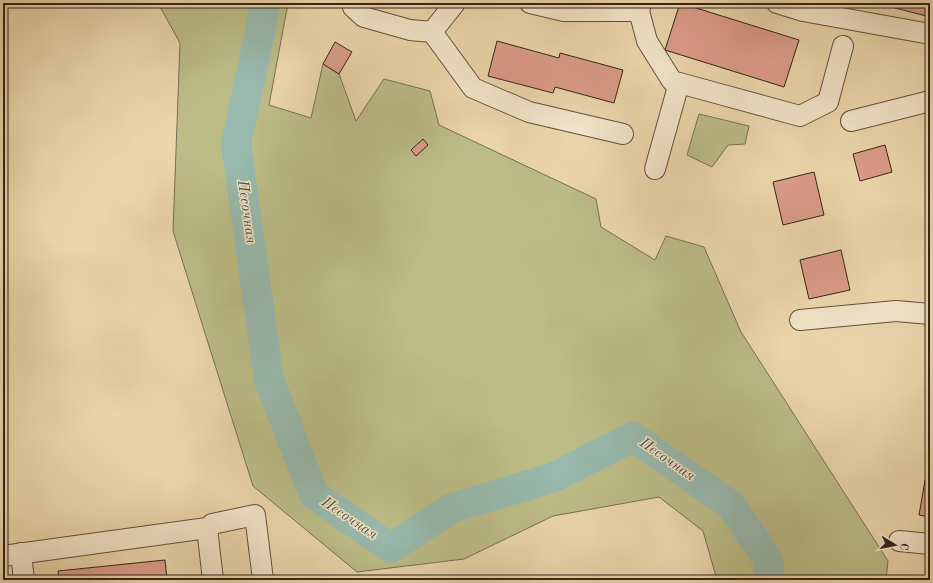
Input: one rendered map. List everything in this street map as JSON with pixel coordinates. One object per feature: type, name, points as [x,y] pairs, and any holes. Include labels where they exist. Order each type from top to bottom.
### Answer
[{"type":"street","points":[[352,3],[353,7],[364,17],[410,30],[432,32],[474,88],[529,112],[623,134]]},
{"type":"street","points":[[432,32],[455,3]]},
{"type":"street","points":[[530,3],[564,11],[640,7],[647,41],[672,81],[800,116],[828,102],[843,46]]},
{"type":"street","points":[[777,3],[804,7],[930,34]]},
{"type":"street","points":[[655,169],[679,83]]},
{"type":"street","points":[[851,121],[930,101]]},
{"type":"street","points":[[800,320],[896,311],[930,314]]},
{"type":"street","points":[[212,524],[255,515],[263,580]]},
{"type":"street","points":[[24,580],[12,555],[207,528],[213,580]]},
{"type":"street","points":[[899,541],[930,544]]},
{"type":"green space","points":[[158,3],[288,3],[269,105],[311,118],[323,64],[339,74],[356,121],[384,79],[430,91],[439,125],[596,199],[601,227],[655,260],[666,236],[704,247],[741,332],[888,561],[886,580],[717,580],[703,531],[659,497],[553,516],[464,559],[357,572],[253,486],[173,231],[180,43]]},
{"type":"green space","points":[[699,114],[749,126],[745,144],[728,145],[712,167],[687,155]]},
{"type":"building","points":[[680,3],[799,40],[784,87],[665,50]]},
{"type":"building","points":[[876,3],[930,3],[930,17]]},
{"type":"building","points":[[497,41],[559,58],[560,53],[623,70],[614,103],[555,87],[553,93],[488,76]]},
{"type":"building","points":[[335,42],[352,52],[339,74],[323,64]]},
{"type":"building","points":[[423,139],[428,145],[416,156],[411,150]]},
{"type":"building","points":[[885,145],[892,172],[860,181],[853,154]]},
{"type":"building","points":[[814,172],[824,215],[783,225],[773,182]]},
{"type":"building","points":[[930,220],[930,246],[928,246]]},
{"type":"building","points":[[841,250],[850,290],[809,299],[800,260]]},
{"type":"building","points":[[926,475],[930,475],[930,517],[919,515]]},
{"type":"building","points":[[165,560],[167,580],[59,580],[58,571]]},
{"type":"waterway","name":"Песочная","points":[[261,3],[264,13],[236,144],[269,380],[314,495],[391,548],[452,508],[552,478],[633,437],[731,505],[769,561],[768,580]]}]
